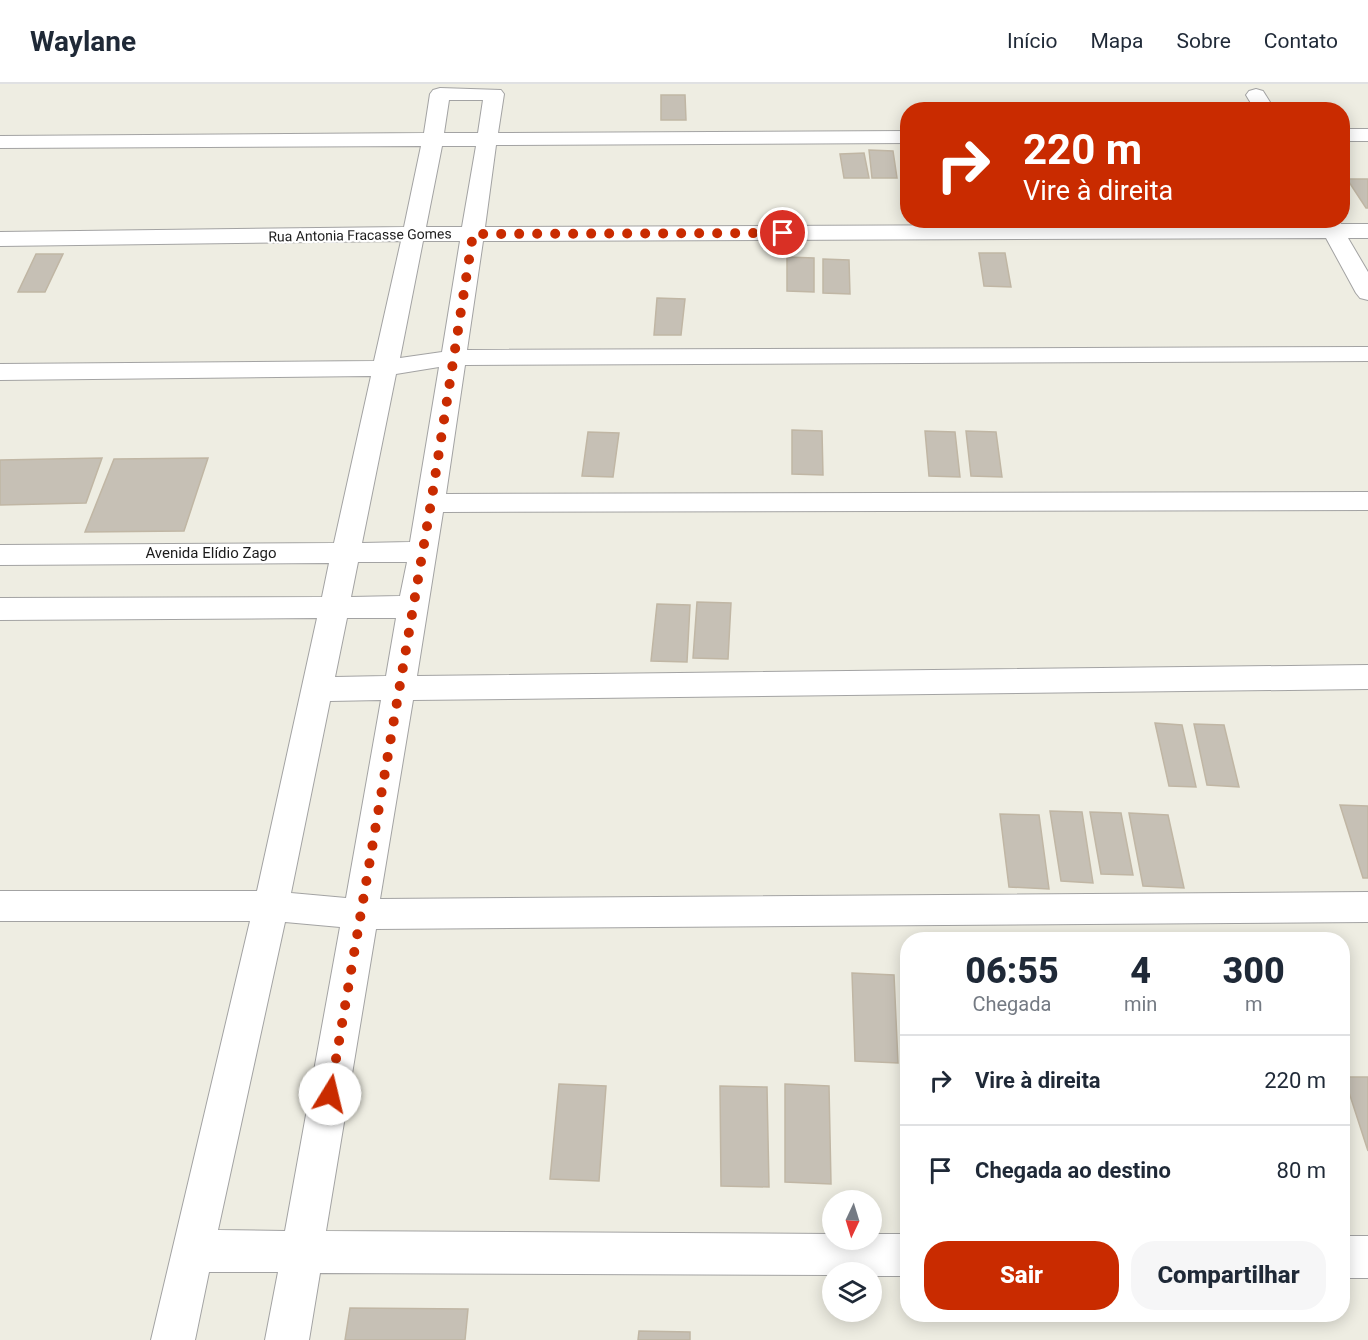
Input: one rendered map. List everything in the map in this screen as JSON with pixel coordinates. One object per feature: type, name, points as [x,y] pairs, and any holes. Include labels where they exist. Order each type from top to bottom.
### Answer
[{"type":"street","points":[[173,1340],[271,906],[433,138],[440,94],[494,94],[431,503],[304,1252],[287,1340]]},
{"type":"street","points":[[1350,135],[1368,135]]},
{"type":"street","points":[[0,142],[900,137]]},
{"type":"street","name":"Rua Antonia Fracasse Gomes","points":[[0,238],[1116,228]]},
{"type":"street","points":[[1331,228],[1368,293]]},
{"type":"street","name":"Rua Antonia Fracasse Gomes","points":[[1345,228],[1368,231]]},
{"type":"street","points":[[0,372],[383,368],[453,358],[1368,354]]},
{"type":"street","points":[[431,503],[1368,501]]},
{"type":"street","name":"Avenida Elídio Zago","points":[[0,555],[421,552]]},
{"type":"street","points":[[0,609],[412,607]]},
{"type":"street","points":[[316,689],[1368,677]]},
{"type":"street","points":[[0,906],[271,906],[360,914],[1368,907]]},
{"type":"street","points":[[193,1251],[900,1255]]},
{"type":"street","points":[[1350,1257],[1368,1257]]},
{"type":"building","points":[[661,95],[685,95],[686,120],[661,120]]},
{"type":"building","points":[[869,150],[893,151],[897,178],[872,178]]},
{"type":"building","points":[[864,153],[869,178],[844,178],[840,154]]},
{"type":"building","points":[[1350,179],[1368,179],[1368,208],[1350,184]]},
{"type":"building","points":[[979,253],[1005,253],[1011,287],[984,286]]},
{"type":"building","points":[[36,254],[63,254],[45,292],[18,292]]},
{"type":"building","points":[[787,257],[814,258],[814,292],[787,291]]},
{"type":"building","points":[[823,259],[849,260],[850,294],[823,293]]},
{"type":"building","points":[[657,298],[685,299],[681,335],[654,335]]},
{"type":"building","points":[[792,430],[822,431],[823,475],[792,474]]},
{"type":"building","points":[[925,431],[955,432],[960,477],[929,476]]},
{"type":"building","points":[[966,431],[996,432],[1002,477],[971,476]]},
{"type":"building","points":[[588,432],[619,433],[613,477],[582,476]]},
{"type":"building","points":[[102,458],[86,503],[0,505],[0,460]]},
{"type":"building","points":[[208,458],[184,531],[85,532],[114,459]]},
{"type":"building","points":[[697,602],[731,603],[728,659],[693,658]]},
{"type":"building","points":[[657,604],[690,605],[687,662],[651,661]]},
{"type":"building","points":[[1155,723],[1182,725],[1196,787],[1169,786]]},
{"type":"building","points":[[1194,724],[1224,725],[1239,787],[1207,785]]},
{"type":"building","points":[[1340,805],[1368,806],[1368,878],[1363,878]]},
{"type":"building","points":[[1050,811],[1082,812],[1093,883],[1061,881]]},
{"type":"building","points":[[1090,812],[1121,813],[1133,875],[1101,874]]},
{"type":"building","points":[[1129,813],[1168,815],[1184,888],[1143,886]]},
{"type":"building","points":[[1000,814],[1039,815],[1049,889],[1009,887]]},
{"type":"building","points":[[852,973],[894,975],[898,1063],[855,1061]]},
{"type":"building","points":[[1350,1077],[1368,1077],[1368,1151],[1350,1096]]},
{"type":"building","points":[[559,1084],[606,1086],[599,1181],[550,1179]]},
{"type":"building","points":[[785,1084],[829,1086],[831,1184],[785,1182]]},
{"type":"building","points":[[720,1086],[767,1087],[769,1187],[721,1186]]},
{"type":"building","points":[[350,1308],[468,1309],[465,1340],[345,1340]]},
{"type":"building","points":[[639,1331],[690,1332],[690,1340],[638,1340]]},
{"type":"route","points":[[330,1094],[431,503],[473,234],[783,233]]}]
